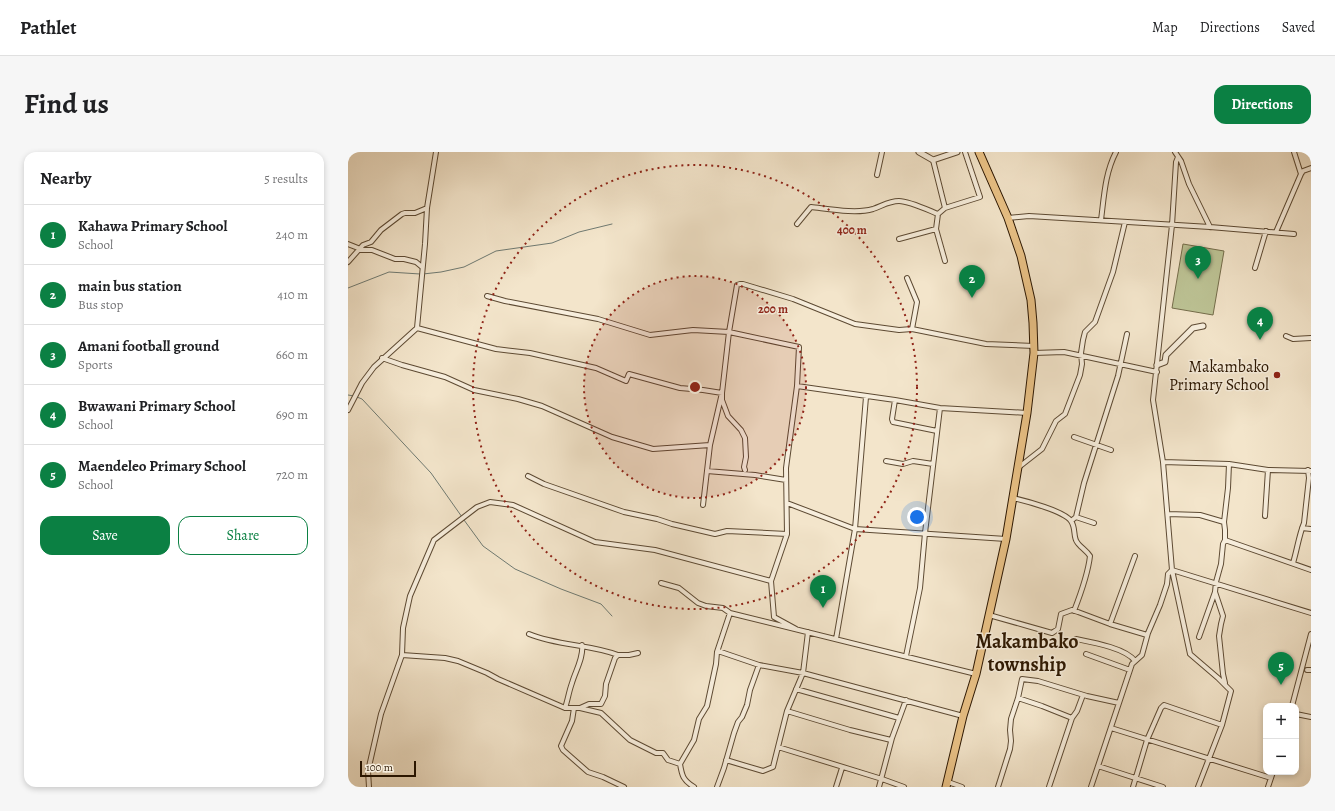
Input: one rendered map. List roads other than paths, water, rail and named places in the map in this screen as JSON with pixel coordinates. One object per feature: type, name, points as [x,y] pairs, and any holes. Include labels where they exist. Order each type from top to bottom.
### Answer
[{"type":"highway","points":[[947,784],[963,716],[976,674],[1006,539],[1027,413],[1034,349],[1031,300],[1021,256],[1008,218],[979,152]]},
{"type":"street","points":[[348,410],[362,383],[374,367],[416,328],[427,208],[436,152]]},
{"type":"street","points":[[877,175],[882,152]]},
{"type":"street","points":[[919,152],[933,160],[945,208]]},
{"type":"street","points":[[933,160],[956,152]]},
{"type":"street","points":[[945,261],[936,229],[938,214],[945,208],[980,197],[966,152]]},
{"type":"street","points":[[1101,220],[1109,164],[1116,152]]},
{"type":"street","points":[[1175,152],[1181,161],[1189,184],[1210,227]]},
{"type":"street","points":[[1294,152],[1301,174]]},
{"type":"street","points":[[1178,156],[1176,162],[1172,225],[1153,400],[1163,462],[1172,570],[1190,654],[1231,690],[1222,725],[1198,787]]},
{"type":"street","points":[[1276,232],[1301,174],[1303,171],[1311,168]]},
{"type":"street","points":[[797,224],[811,207],[848,211],[873,209],[885,206],[888,202],[901,201],[938,214]]},
{"type":"street","points":[[348,262],[360,250],[363,244],[372,242],[381,230],[402,214],[415,213],[427,208]]},
{"type":"street","points":[[1008,218],[1029,216],[1101,220],[1294,234]]},
{"type":"street","points":[[1018,467],[1042,449],[1056,421],[1065,414],[1080,375],[1082,364],[1081,353],[1085,332],[1095,322],[1113,272],[1125,222]]},
{"type":"street","points":[[899,239],[936,229]]},
{"type":"street","points":[[1255,268],[1266,232]]},
{"type":"street","points":[[348,244],[360,250],[372,250],[395,259],[404,259],[416,262],[422,267]]},
{"type":"street","points":[[907,278],[917,302],[912,329]]},
{"type":"street","points":[[702,505],[708,471],[710,445],[722,393],[736,287],[740,284],[764,289],[793,299],[855,324],[899,330],[912,329],[986,344],[1064,352],[1157,372]]},
{"type":"street","points":[[487,296],[505,301],[598,319],[650,335],[693,330],[729,332],[799,347],[786,468],[788,534],[771,581],[774,617],[796,629]]},
{"type":"street","points":[[1157,365],[1165,362],[1166,355],[1193,328],[1203,326]]},
{"type":"street","points":[[416,328],[496,348],[530,353],[596,368],[626,381],[629,374],[680,388],[722,393]]},
{"type":"street","points":[[1071,521],[1076,517],[1084,483],[1121,366],[1120,364],[1127,334]]},
{"type":"street","points":[[1286,336],[1293,339],[1311,338]]},
{"type":"street","points":[[382,358],[445,377],[474,390],[518,399],[542,406],[612,437],[653,449],[710,445]]},
{"type":"street","points":[[796,386],[940,408],[1027,413]]},
{"type":"street","points":[[722,393],[722,400],[728,416],[741,430],[745,438],[745,470]]},
{"type":"street","points":[[836,639],[855,529],[866,397]]},
{"type":"street","points":[[895,400],[892,419],[893,422],[937,431]]},
{"type":"street","points":[[906,656],[920,588],[940,408]]},
{"type":"street","points":[[1074,437],[1111,450]]},
{"type":"street","points":[[886,461],[903,464],[913,461],[933,464]]},
{"type":"street","points":[[1163,462],[1229,464],[1268,470],[1309,470],[1304,523],[1293,563]]},
{"type":"street","points":[[1199,637],[1215,592],[1224,540],[1229,464]]},
{"type":"street","points":[[1265,516],[1268,470]]},
{"type":"street","points":[[708,471],[755,475],[786,480]]},
{"type":"street","points":[[528,476],[544,484],[624,512],[715,534],[728,531],[788,534]]},
{"type":"street","points":[[1013,498],[1066,516],[1071,521],[1075,530],[1075,538],[1077,542],[1090,556],[1082,590],[1074,611]]},
{"type":"street","points":[[369,787],[368,771],[381,714],[402,655],[403,628],[410,596],[434,540],[477,507],[490,502],[513,505],[595,542],[655,550],[771,581]]},
{"type":"street","points":[[787,503],[855,529],[1006,539]]},
{"type":"street","points":[[1168,514],[1200,515],[1224,522]]},
{"type":"street","points":[[1076,517],[1094,523]]},
{"type":"street","points":[[1302,528],[1311,529]]},
{"type":"street","points":[[1224,540],[1311,570]]},
{"type":"street","points":[[1110,624],[1135,556]]},
{"type":"street","points":[[1172,570],[1216,582],[1311,613]]},
{"type":"street","points":[[1092,787],[1132,664],[1142,655],[1147,635],[1167,584],[1168,574],[1172,570]]},
{"type":"street","points":[[661,583],[679,588],[706,606],[723,608],[730,613],[976,674]]},
{"type":"street","points":[[1215,592],[1223,616],[1219,636],[1225,685]]},
{"type":"street","points":[[989,615],[1052,632],[1058,630],[1061,614],[1074,611],[1147,635]]},
{"type":"street","points":[[694,787],[686,782],[682,774],[680,764],[694,740],[699,719],[707,706],[718,651],[730,613]]},
{"type":"street","points":[[726,760],[762,771],[773,767],[788,711],[803,673],[808,632]]},
{"type":"street","points":[[529,634],[558,643],[582,645],[618,655],[638,653]]},
{"type":"street","points":[[1293,703],[1311,634]]},
{"type":"street","points":[[1076,639],[1116,650],[1129,655],[1135,661]]},
{"type":"street","points":[[565,708],[571,683],[583,649],[582,645]]},
{"type":"street","points":[[718,651],[759,665],[803,673],[963,716]]},
{"type":"street","points":[[1086,654],[1130,670]]},
{"type":"street","points":[[402,655],[458,660],[487,673],[498,680],[565,708],[580,708],[601,714],[630,740],[656,753],[663,753],[668,760],[680,764]]},
{"type":"street","points":[[580,708],[589,704],[601,704],[605,696],[606,684],[611,667],[618,655]]},
{"type":"street","points":[[717,787],[734,733],[747,704],[750,690],[759,665]]},
{"type":"street","points":[[998,787],[1010,749],[1011,719],[1022,679],[1038,681],[1083,695],[1119,703]]},
{"type":"street","points":[[796,689],[899,718]]},
{"type":"street","points":[[1049,787],[1072,718],[1077,711],[1083,695]]},
{"type":"street","points":[[1018,698],[1072,718]]},
{"type":"street","points":[[879,787],[891,740],[906,700]]},
{"type":"street","points":[[1133,787],[1147,740],[1161,708],[1164,705],[1222,725]]},
{"type":"street","points":[[574,708],[572,721],[561,746],[563,750],[588,772],[624,787]]},
{"type":"street","points":[[788,711],[850,730],[891,740]]},
{"type":"street","points":[[1299,715],[1311,718]]},
{"type":"street","points":[[1110,728],[1271,778]]},
{"type":"street","points":[[778,747],[904,787]]},
{"type":"street","points":[[1098,766],[1163,787]]},
{"type":"street","points":[[836,787],[842,768]]},
{"type":"street","points":[[1268,787],[1272,775]]},
{"type":"street","points":[[947,784],[962,787]]},
{"type":"waterway","points":[[423,274],[464,267],[496,251],[552,243],[579,232],[612,224]]},
{"type":"waterway","points":[[348,288],[389,272],[420,274]]},
{"type":"waterway","points":[[348,395],[354,396]]},
{"type":"waterway","points":[[357,397],[362,399],[431,473],[462,517]]},
{"type":"waterway","points":[[464,520],[483,546],[515,569],[601,604],[612,616]]},
{"type":"place","name":"Amani football ground","points":[[1198,279]]},
{"type":"place","name":"main bus station","points":[[972,298]]},
{"type":"place","name":"Bwawani Primary School","points":[[1260,340]]},
{"type":"place","name":"Makambako Primary School","points":[[1277,375]]},
{"type":"place","name":"Kahawa Primary School","points":[[823,608]]},
{"type":"place","name":"Maendeleo Primary School","points":[[1281,685]]},
{"type":"district","name":"Makambako township","points":[[1027,652]]}]
